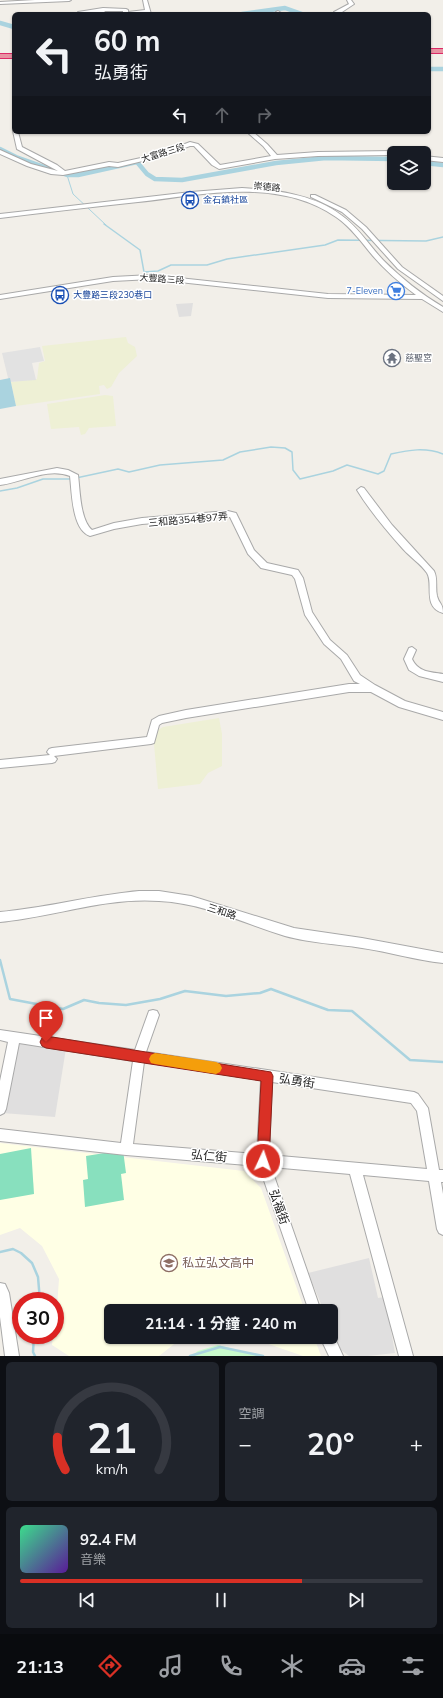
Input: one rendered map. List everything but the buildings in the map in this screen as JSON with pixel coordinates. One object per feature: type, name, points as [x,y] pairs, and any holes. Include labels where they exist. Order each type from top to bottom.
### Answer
[{"type":"highway","points":[[431,47],[443,46]]},
{"type":"highway","points":[[0,50],[12,51]]},
{"type":"highway","points":[[431,51],[443,51]]},
{"type":"highway","points":[[0,56],[12,56]]},
{"type":"street","points":[[0,3],[16,1],[69,0]]},
{"type":"street","points":[[145,0],[148,12]]},
{"type":"street","points":[[338,12],[352,4],[349,0]]},
{"type":"street","points":[[103,9],[126,10],[126,12]]},
{"type":"street","points":[[80,12],[100,10],[103,12]]},
{"type":"street","points":[[16,134],[19,148],[39,160],[60,169],[63,173]]},
{"type":"street","points":[[252,134],[265,145],[275,157]]},
{"type":"street","name":"大富路三段","points":[[0,152],[51,172],[63,173],[109,164],[118,165],[141,160],[161,155],[190,144],[196,145],[214,164],[219,167],[275,157],[318,154],[387,153]]},
{"type":"street","points":[[431,159],[443,160]]},
{"type":"street","name":"崇德路","points":[[56,206],[237,185],[281,188],[312,196],[344,211],[364,228],[400,268],[442,298]]},
{"type":"street","name":"崇德路","points":[[83,203],[249,190],[276,192],[306,199],[326,209],[355,229],[381,261],[400,279],[443,310]]},
{"type":"street","points":[[0,210],[56,206]]},
{"type":"street","points":[[0,216],[56,206]]},
{"type":"street","name":"大豐路三段","points":[[0,297],[113,279],[151,276],[328,296],[442,298]]},
{"type":"street","name":"三和路354巷97弄","points":[[0,482],[17,480],[51,470],[70,472],[74,475],[83,527],[90,533],[98,532],[113,526],[157,520],[228,514],[233,515],[252,552],[264,566],[295,572],[299,578],[308,613],[328,642],[344,657],[357,678],[402,704],[443,716]]},
{"type":"street","points":[[361,490],[373,508],[397,537],[430,573],[433,598],[436,604],[443,610]]},
{"type":"street","points":[[412,650],[408,658],[412,668],[422,674],[443,678]]},
{"type":"street","points":[[0,764],[151,740],[155,723],[159,720],[186,714],[349,688],[372,688]]},
{"type":"street","name":"三和路","points":[[0,917],[19,916],[100,900],[134,896],[159,896],[190,900],[286,931],[364,943],[443,958]]},
{"type":"street","points":[[126,1149],[140,1056],[153,1015]]},
{"type":"street","name":"弘勇街","points":[[0,1035],[414,1098],[422,1108],[438,1176],[443,1229]]},
{"type":"street","points":[[0,1109],[15,1037]]},
{"type":"street","name":"弘福街","points":[[267,1076],[263,1161],[313,1304]]},
{"type":"street","name":"弘仁街","points":[[0,1135],[126,1149],[438,1176]]},
{"type":"street","points":[[355,1169],[406,1356]]},
{"type":"street","points":[[0,1289],[3,1293],[12,1356]]},
{"type":"street","points":[[330,1344],[336,1356]]},
{"type":"shaded area","points":[[193,303],[191,316],[179,317],[176,304]]},
{"type":"shaded area","points":[[126,337],[128,343],[135,347],[137,356],[119,373],[111,387],[107,389],[104,385],[99,386],[100,394],[16,406],[11,382],[37,379],[39,363],[45,361],[42,346]]},
{"type":"shaded area","points":[[40,347],[44,361],[32,363],[36,380],[9,382],[2,353]]},
{"type":"shaded area","points":[[105,395],[113,396],[116,426],[89,428],[85,434],[81,435],[79,427],[51,429],[47,404]]},
{"type":"shaded area","points":[[219,718],[222,734],[222,766],[208,773],[200,784],[158,789],[154,744],[158,730],[163,727]]},
{"type":"shaded area","points":[[15,1039],[67,1042],[55,1117],[2,1113]]},
{"type":"shaded area","name":"私立弘文高中","points":[[0,1143],[244,1171],[261,1188],[302,1304],[104,1304],[104,1344],[174,1344],[159,1356],[69,1356],[52,1345],[64,1344],[64,1292],[58,1292],[59,1279],[42,1246],[20,1228],[0,1235]]},
{"type":"shaded area","points":[[369,1258],[378,1298],[385,1297],[395,1353],[368,1356],[349,1356],[341,1350],[338,1343],[338,1304],[321,1304],[308,1273]]},
{"type":"shaded area","points":[[268,1344],[317,1344],[321,1356],[303,1356]]},
{"type":"green space","points":[[31,1148],[34,1194],[0,1200],[0,1154]]},
{"type":"green space","points":[[123,1150],[126,1173],[121,1174],[124,1200],[85,1207],[83,1180],[88,1179],[86,1156]]},
{"type":"green space","points":[[218,1345],[259,1356],[191,1356],[198,1351]]},
{"type":"water","points":[[10,378],[16,406],[0,409],[0,380]]},
{"type":"waterway","points":[[256,12],[285,8],[296,12]]},
{"type":"waterway","points":[[0,23],[12,26]]},
{"type":"waterway","points":[[431,69],[443,69]]},
{"type":"waterway","points":[[0,149],[16,157],[67,175],[78,175],[137,162],[147,174],[155,179],[182,180],[276,163],[326,158],[387,159]]},
{"type":"waterway","points":[[431,164],[443,165]]},
{"type":"waterway","points":[[67,175],[73,194],[106,225]]},
{"type":"waterway","points":[[104,224],[140,250],[144,272],[158,271],[171,265],[207,265],[227,259],[325,245],[338,240],[426,241],[443,237]]},
{"type":"waterway","points":[[76,478],[118,469],[129,472],[160,465],[223,460],[240,452],[271,447],[285,448],[292,452],[293,470],[300,479],[333,471],[347,465],[378,474],[384,471],[391,454],[404,451],[430,450],[443,454]]},
{"type":"waterway","points":[[0,491],[17,488],[43,479],[72,479]]},
{"type":"waterway","points":[[0,960],[10,999],[63,1009],[84,1000],[99,1003],[126,1005],[160,999],[185,991],[226,996],[260,993],[271,989],[328,1010],[352,1011],[410,1060],[443,1062]]},
{"type":"waterway","points":[[0,1252],[13,1249],[21,1253],[32,1263],[38,1277],[39,1292]]},
{"type":"waterway","points":[[33,1344],[33,1352],[35,1356]]},
{"type":"waterway","points":[[190,1356],[220,1347],[263,1356]]},
{"type":"slow traffic","points":[[155,1059],[216,1068]]},
{"type":"place","name":"金石鎮社區","points":[[190,200]]},
{"type":"place","name":"7-Eleven","points":[[396,291]]},
{"type":"place","name":"大豐路三段230巷口","points":[[60,295]]},
{"type":"place","name":"慈聖宮","points":[[392,358]]},
{"type":"place","name":"私立弘文高中","points":[[169,1263]]},
{"type":"route","points":[[46,1042],[267,1076],[263,1161]]}]
